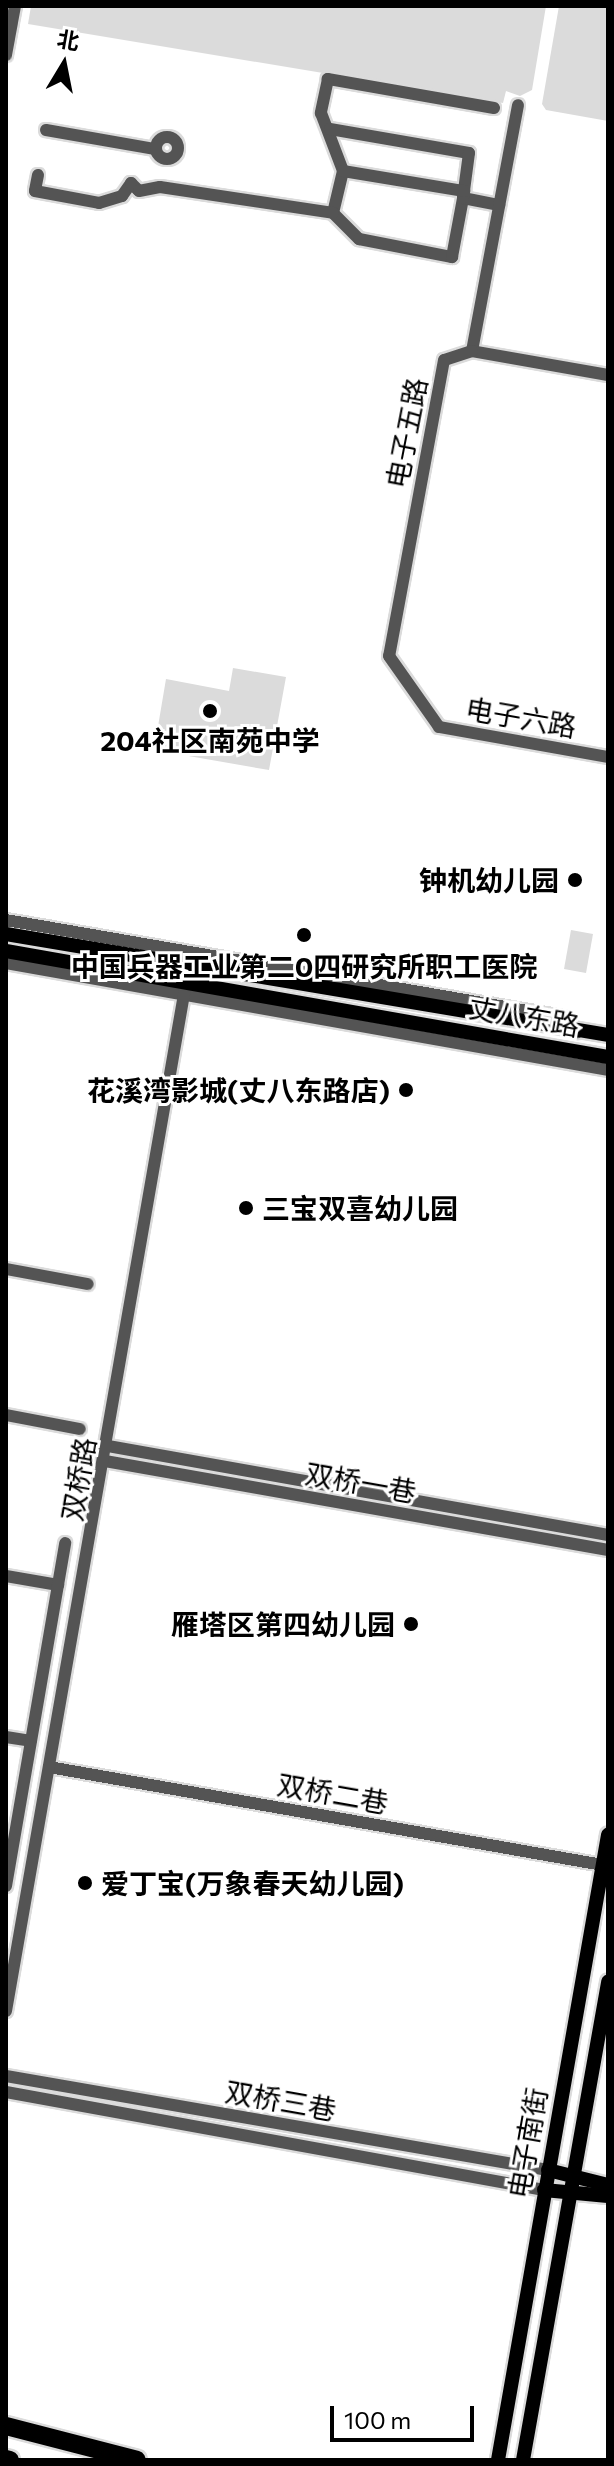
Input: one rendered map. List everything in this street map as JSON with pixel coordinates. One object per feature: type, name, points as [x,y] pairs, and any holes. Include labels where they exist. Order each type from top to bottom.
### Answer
[{"type":"highway","points":[[6,2426],[137,2460]]},
{"type":"main road","name":"丈八东路","points":[[6,934],[190,960],[492,1012],[580,1034],[608,1035]]},
{"type":"main road","name":"丈八东路","points":[[6,951],[186,989],[608,1057]]},
{"type":"main road","name":"电子南街","points":[[498,2460],[608,1835]]},
{"type":"main road","name":"电子南街","points":[[523,2460],[608,1981]]},
{"type":"main road","points":[[548,2170],[572,2184],[608,2196]]},
{"type":"main road","points":[[544,2190],[572,2184],[608,2185]]},
{"type":"street","points":[[6,55],[15,6]]},
{"type":"street","points":[[333,213],[343,171],[330,129],[321,113],[328,79],[494,108]]},
{"type":"street","points":[[518,105],[472,351],[608,375]]},
{"type":"street","points":[[38,175],[35,191],[99,203],[122,196],[125,185],[139,191],[160,187],[333,213],[359,239],[452,257],[469,153],[330,129]]},
{"type":"street","points":[[46,130],[155,149],[165,160]]},
{"type":"street","points":[[155,149],[161,139],[174,140],[177,155],[165,160]]},
{"type":"street","points":[[160,187],[165,160]]},
{"type":"street","points":[[343,171],[463,194],[499,205]]},
{"type":"street","name":"电子五路","points":[[404,676],[389,656],[444,360],[472,351]]},
{"type":"street","name":"电子六路","points":[[404,676],[439,727],[608,757]]},
{"type":"street","points":[[6,920],[190,960]]},
{"type":"street","name":"双桥路","points":[[6,2011],[108,1446],[190,960]]},
{"type":"street","points":[[6,963],[186,989],[608,1070]]},
{"type":"street","points":[[6,1269],[88,1284]]},
{"type":"street","points":[[6,1415],[80,1429]]},
{"type":"street","name":"双桥一巷","points":[[108,1446],[608,1535]]},
{"type":"street","name":"双桥一巷","points":[[105,1461],[608,1550]]},
{"type":"street","points":[[6,1886],[65,1543]]},
{"type":"street","points":[[6,1576],[58,1585]]},
{"type":"street","points":[[6,1737],[31,1741]]},
{"type":"street","name":"双桥二巷","points":[[49,1767],[605,1865]]},
{"type":"street","name":"双桥三巷","points":[[6,2076],[548,2170]]},
{"type":"street","name":"双桥三巷","points":[[6,2092],[544,2190]]},
{"type":"shaded area","points":[[31,6],[546,6],[532,90],[520,96],[506,91],[503,103],[28,24]]},
{"type":"shaded area","points":[[559,6],[608,6],[608,121],[546,110],[542,104]]},
{"type":"shaded area","points":[[233,668],[286,677],[269,770],[154,750],[166,679],[229,691]]},
{"type":"shaded area","points":[[571,930],[593,934],[586,973],[564,969]]},
{"type":"place","name":"204社区南苑中学","points":[[210,711]]},
{"type":"place","name":"钟机幼儿园","points":[[575,880]]},
{"type":"place","name":"中国兵器工业第二0四研究所职工医院","points":[[304,935]]},
{"type":"place","name":"花溪湾影城(丈八东路店)","points":[[406,1090]]},
{"type":"place","name":"三宝双喜幼儿园","points":[[246,1208]]},
{"type":"place","name":"雁塔区第四幼儿园","points":[[411,1624]]},
{"type":"place","name":"爱丁宝(万象春天幼儿园)","points":[[85,1883]]}]
